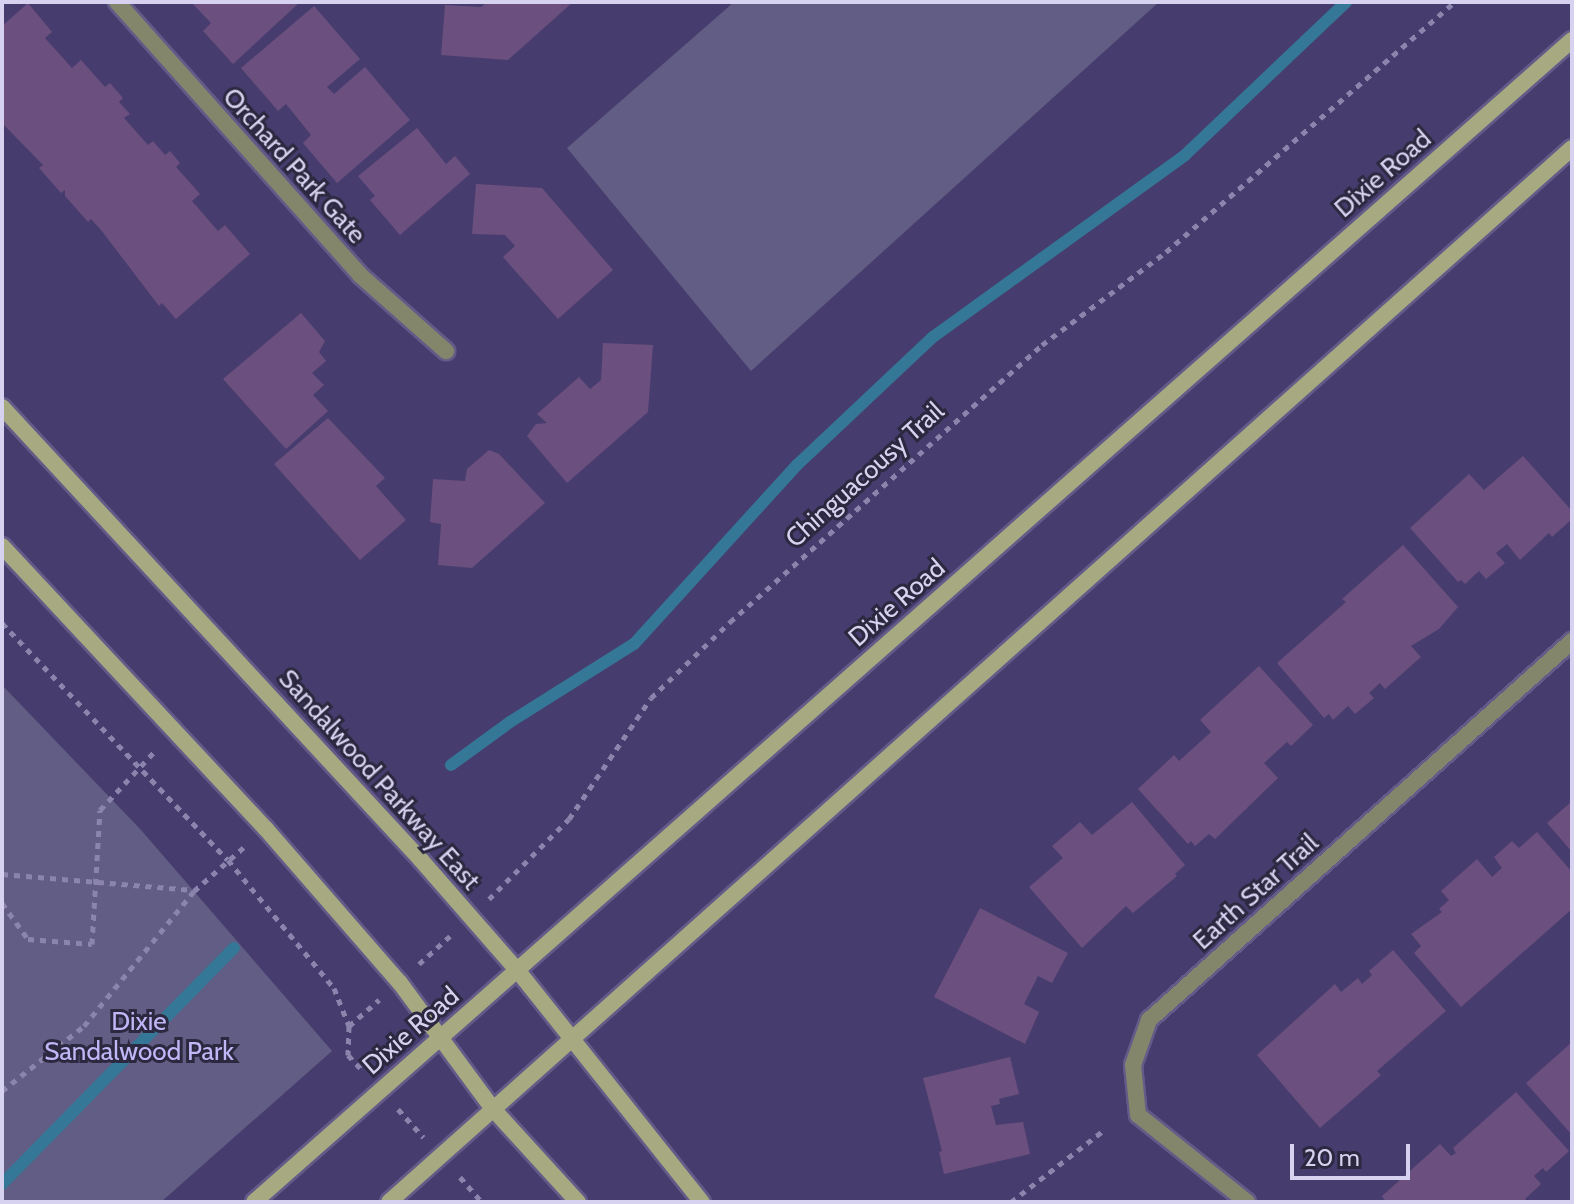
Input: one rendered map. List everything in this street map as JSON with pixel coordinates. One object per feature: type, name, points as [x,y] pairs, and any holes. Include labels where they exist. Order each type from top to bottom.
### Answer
[{"type":"main road","name":"Dixie Road","points":[[254,1202],[1572,40]]},
{"type":"main road","points":[[389,1202],[1572,148]]},
{"type":"main road","name":"Sandalwood Parkway East","points":[[2,407],[470,916],[518,971],[702,1202]]},
{"type":"main road","points":[[2,546],[177,730],[400,983],[493,1109],[578,1202]]},
{"type":"street","name":"Orchard Park Gate","points":[[117,2],[360,275],[446,351]]},
{"type":"street","name":"Earth Star Trail","points":[[1247,1202],[1138,1115],[1133,1065],[1149,1020],[1572,641]]},
{"type":"path","name":"Chinguacousy Trail","points":[[349,1026],[400,983],[569,819],[651,698],[730,622],[1042,345],[1166,252],[1455,2]]},
{"type":"path","points":[[2,623],[228,860],[334,988],[349,1026],[348,1055],[482,1202]]},
{"type":"path","points":[[2,903],[28,939],[92,944],[100,810],[177,730]]},
{"type":"path","points":[[2,1091],[84,1026],[194,891],[228,860]]},
{"type":"path","points":[[2,874],[194,891]]},
{"type":"path","points":[[1011,1202],[1104,1130]]},
{"type":"green space","points":[[734,2],[1159,2],[751,371],[567,148]]},
{"type":"green space","name":"Dixie Sandalwood Park","points":[[2,685],[141,830],[332,1051],[161,1202],[2,1202]]},
{"type":"building","points":[[191,2],[300,2],[233,64],[203,31],[211,23]]},
{"type":"building","points":[[487,2],[573,2],[508,60],[441,55],[445,5],[481,7]]},
{"type":"building","points":[[28,3],[52,32],[45,38],[72,68],[81,60],[105,87],[110,83],[123,98],[119,102],[130,114],[124,118],[148,145],[153,141],[165,155],[170,151],[180,163],[176,167],[200,194],[192,201],[218,231],[225,225],[250,254],[176,319],[162,303],[159,306],[101,230],[91,219],[88,222],[65,196],[65,190],[61,193],[39,168],[43,165],[2,123],[2,26]]},
{"type":"building","points":[[314,6],[360,59],[327,87],[334,94],[365,67],[410,120],[337,183],[303,143],[311,135],[286,104],[278,111],[241,68]]},
{"type":"building","points":[[417,128],[446,164],[455,156],[470,174],[400,235],[370,200],[375,196],[358,176]]},
{"type":"building","points":[[476,184],[542,188],[613,270],[558,319],[503,257],[515,246],[505,235],[472,234]]},
{"type":"building","points":[[301,313],[325,341],[319,352],[326,361],[312,373],[324,385],[313,395],[328,411],[286,449],[223,379]]},
{"type":"building","points":[[603,343],[653,345],[648,412],[567,483],[527,436],[536,424],[547,423],[537,414],[579,377],[590,389],[601,380]]},
{"type":"building","points":[[328,418],[385,478],[376,486],[406,520],[360,560],[274,464]]},
{"type":"building","points":[[489,450],[499,454],[545,503],[472,568],[438,565],[441,524],[430,522],[433,479],[465,481],[467,469]]},
{"type":"building","points":[[1523,456],[1572,511],[1572,519],[1552,537],[1549,533],[1520,560],[1507,544],[1496,553],[1505,563],[1486,579],[1479,571],[1465,584],[1461,580],[1458,582],[1410,528],[1469,474],[1484,490]]},
{"type":"building","points":[[1403,545],[1458,607],[1439,629],[1411,646],[1421,657],[1385,689],[1380,683],[1369,693],[1374,698],[1355,714],[1348,706],[1333,720],[1329,714],[1324,718],[1277,663],[1346,602],[1342,599]]},
{"type":"building","points":[[1259,666],[1313,725],[1291,746],[1287,742],[1264,763],[1278,778],[1215,839],[1209,834],[1195,846],[1191,841],[1188,844],[1138,789],[1174,755],[1179,761],[1211,732],[1200,720]]},
{"type":"building","points":[[1132,802],[1185,865],[1175,874],[1177,876],[1133,913],[1126,906],[1082,948],[1029,887],[1063,858],[1052,846],[1080,822],[1092,835]]},
{"type":"building","points":[[1572,804],[1572,852],[1547,823]]},
{"type":"building","points":[[1537,832],[1572,872],[1572,909],[1461,1007],[1414,953],[1421,946],[1411,934],[1442,912],[1439,909],[1449,900],[1441,891],[1477,859],[1492,877],[1502,868],[1494,857],[1512,841],[1519,848]]},
{"type":"building","points":[[980,908],[1068,953],[1052,983],[1038,976],[1024,1004],[1039,1012],[1025,1044],[934,997]]},
{"type":"building","points":[[1393,950],[1446,1011],[1377,1071],[1381,1075],[1320,1128],[1257,1055],[1335,984],[1341,992],[1358,978],[1362,984],[1372,975],[1369,971]]},
{"type":"building","points":[[1572,1042],[1572,1135],[1526,1083]]},
{"type":"building","points":[[1010,1057],[1019,1094],[999,1099],[1000,1104],[991,1106],[996,1125],[1023,1122],[1030,1154],[944,1174],[939,1152],[942,1151],[923,1078]]},
{"type":"building","points":[[1516,1092],[1569,1151],[1546,1172],[1543,1168],[1534,1176],[1541,1184],[1525,1199],[1528,1202],[1386,1202],[1382,1196],[1440,1144],[1451,1156],[1456,1153],[1453,1148]]},
{"type":"waterway","points":[[451,765],[510,722],[634,644],[797,465],[933,337],[1185,155],[1346,2]]},
{"type":"waterway","points":[[2,1184],[234,948]]}]
